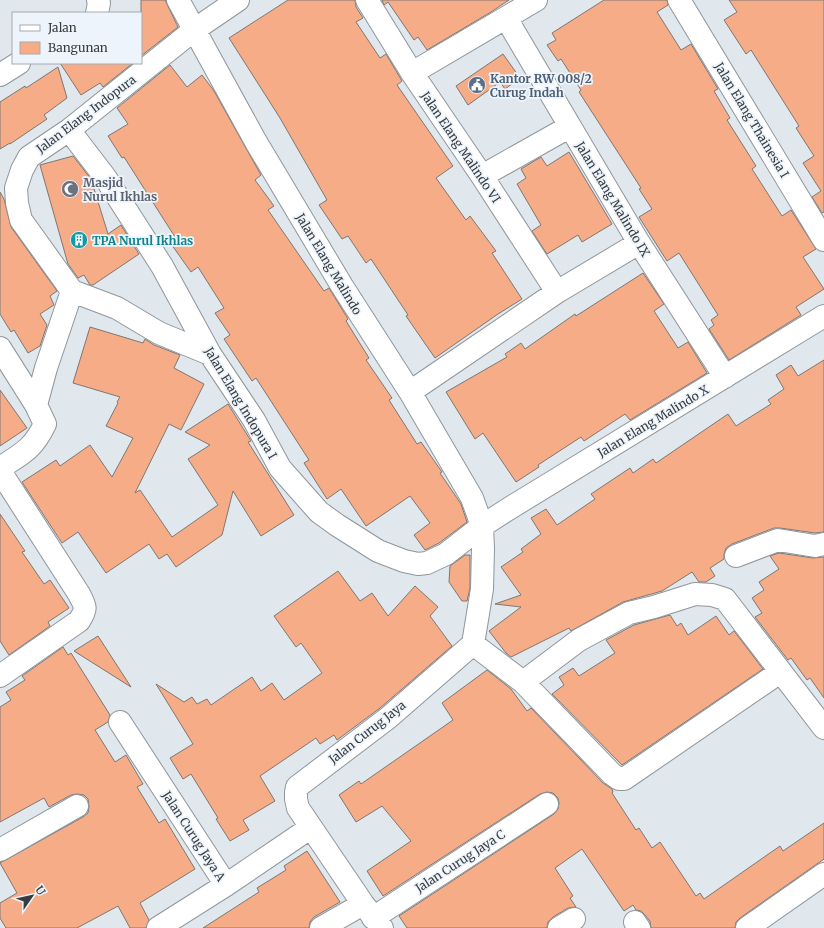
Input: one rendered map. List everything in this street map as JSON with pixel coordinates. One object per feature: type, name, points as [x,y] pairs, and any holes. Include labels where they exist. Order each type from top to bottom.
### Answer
[{"type":"street","points":[[97,12],[98,0]]},
{"type":"street","name":"Jalan Elang Malindo","points":[[178,0],[256,142],[338,280],[410,392],[472,498],[482,526]]},
{"type":"street","name":"Jalan Elang Indopura","points":[[72,291],[21,220],[17,203],[16,188],[22,170],[29,157],[69,130],[194,30],[238,0]]},
{"type":"street","name":"Jalan Elang Malindo VI","points":[[367,0],[412,73],[482,176],[557,292]]},
{"type":"street","points":[[412,73],[536,0]]},
{"type":"street","name":"Jalan Elang Thainesia I","points":[[680,0],[824,240]]},
{"type":"street","name":"Jalan Elang Malindo IX","points":[[506,18],[639,243],[725,377]]},
{"type":"street","points":[[0,75],[17,64]]},
{"type":"street","points":[[482,176],[570,127]]},
{"type":"street","name":"Jalan Elang Indopura I","points":[[69,130],[105,177],[158,260],[210,354],[254,420],[280,468],[319,512],[378,551],[404,561],[418,564],[427,563],[446,554],[482,526]]},
{"type":"street","points":[[410,392],[557,292],[639,243]]},
{"type":"street","points":[[36,405],[46,368],[72,291],[117,308],[159,333],[210,354]]},
{"type":"street","name":"Jalan Elang Malindo X","points":[[482,526],[824,316]]},
{"type":"street","points":[[0,348],[36,405],[45,424],[39,437],[29,449],[0,468]]},
{"type":"street","points":[[0,471],[85,605],[85,612],[79,621],[3,668]]},
{"type":"street","points":[[482,526],[482,589],[473,644],[523,682],[612,774],[619,779],[624,779],[780,672]]},
{"type":"street","points":[[736,556],[778,540],[815,546],[824,544]]},
{"type":"street","points":[[523,682],[579,640],[629,613],[695,594],[712,595],[725,599],[824,728]]},
{"type":"street","name":"Jalan Curug Jaya","points":[[373,916],[310,828],[298,808],[296,792],[298,787],[388,718],[473,644]]},
{"type":"street","name":"Jalan Curug Jaya A","points":[[120,722],[226,885],[310,828]]},
{"type":"street","name":"Jalan Curug Jaya C","points":[[321,928],[373,916],[547,804]]},
{"type":"street","points":[[0,850],[77,806]]},
{"type":"street","points":[[754,926],[824,874]]},
{"type":"street","points":[[158,928],[226,885]]},
{"type":"building","points":[[141,0],[165,0],[178,27],[142,55],[142,12]]},
{"type":"building","points":[[288,0],[355,0],[356,7],[363,18],[356,22],[380,58],[386,54],[402,81],[397,85],[453,166],[436,178],[466,220],[470,216],[496,251],[492,253],[522,299],[435,358],[406,316],[408,315],[371,259],[366,263],[348,236],[342,239],[319,205],[327,200],[280,118],[229,38]]},
{"type":"building","points":[[382,0],[509,0],[427,50],[418,37],[414,40],[388,2],[384,5]]},
{"type":"building","points":[[604,0],[667,0],[668,5],[657,12],[681,50],[691,44],[718,89],[714,91],[730,118],[727,120],[756,166],[752,169],[782,216],[791,210],[816,249],[803,257],[824,289],[796,307],[801,315],[729,360],[709,329],[714,325],[711,320],[718,315],[679,253],[667,261],[639,217],[652,209],[639,189],[641,188],[579,92],[581,90],[561,59],[558,61],[547,45],[556,40],[552,33]]},
{"type":"building","points":[[729,0],[824,0],[824,212],[822,213],[812,197],[821,191],[803,163],[814,156],[796,128],[799,126],[751,50],[746,54],[724,20],[737,12]]},
{"type":"building","points":[[503,54],[520,78],[505,89],[500,82],[468,105],[456,86]]},
{"type":"building","points":[[61,64],[132,64],[103,87],[100,83],[81,95]]},
{"type":"building","points":[[170,65],[187,87],[202,75],[214,91],[261,175],[255,180],[274,206],[268,210],[324,291],[329,288],[348,319],[346,321],[369,358],[366,360],[392,398],[389,400],[417,444],[421,442],[442,472],[440,473],[461,504],[467,522],[439,543],[425,550],[414,535],[430,523],[410,496],[366,526],[341,489],[327,499],[304,463],[309,460],[256,378],[252,381],[224,339],[230,335],[215,313],[224,308],[198,267],[191,272],[169,241],[175,237],[124,157],[122,158],[108,136],[128,124],[117,108]]},
{"type":"building","points":[[58,67],[67,98],[44,115],[47,119],[0,149],[0,102],[25,86],[26,88]]},
{"type":"building","points":[[569,152],[612,224],[582,242],[578,235],[547,254],[532,231],[541,225],[517,184],[526,178],[521,169],[541,157],[547,166]]},
{"type":"building","points":[[73,156],[91,179],[108,234],[121,225],[139,254],[93,285],[90,285],[84,275],[78,278],[68,264],[40,165]]},
{"type":"building","points":[[0,192],[4,199],[11,227],[57,291],[50,296],[54,305],[40,314],[47,325],[40,346],[28,353],[14,330],[11,332],[0,314]]},
{"type":"building","points":[[643,273],[664,304],[654,311],[678,348],[688,342],[707,373],[630,420],[625,414],[584,441],[581,437],[538,465],[539,467],[516,482],[483,433],[475,439],[446,392],[507,357],[505,354],[521,343],[525,349],[575,314],[576,316]]},
{"type":"building","points":[[90,327],[143,343],[145,339],[154,345],[180,355],[174,368],[204,384],[181,430],[169,424],[135,493],[140,490],[172,537],[218,505],[188,459],[210,445],[185,432],[228,404],[251,441],[248,442],[294,515],[261,536],[233,491],[222,535],[176,567],[167,554],[159,559],[149,544],[106,573],[78,532],[62,543],[22,482],[56,460],[60,466],[90,445],[112,477],[133,438],[106,426],[120,397],[73,383]]},
{"type":"building","points":[[824,360],[824,532],[815,533],[774,528],[732,544],[726,548],[724,559],[710,568],[715,576],[706,582],[699,582],[692,572],[662,591],[623,602],[571,631],[569,628],[511,657],[506,653],[489,631],[521,607],[495,604],[521,595],[501,567],[523,552],[521,549],[541,534],[531,518],[546,509],[557,525],[595,499],[591,494],[630,468],[633,473],[653,459],[656,463],[728,414],[736,426],[771,404],[768,400],[784,389],[776,375],[791,365],[798,376]]},
{"type":"building","points":[[0,390],[27,428],[0,446]]},
{"type":"building","points":[[0,514],[25,551],[22,552],[44,584],[50,580],[69,608],[48,622],[50,626],[9,655],[0,641]]},
{"type":"building","points":[[779,553],[813,558],[824,557],[824,698],[810,678],[807,680],[791,658],[788,660],[755,617],[762,613],[752,598],[764,590],[759,582],[779,569],[770,556]]},
{"type":"building","points":[[465,555],[470,555],[470,588],[467,601],[462,601],[449,582],[450,566]]},
{"type":"building","points":[[338,571],[360,601],[372,593],[388,616],[415,586],[438,607],[430,616],[452,646],[380,708],[337,740],[334,735],[320,744],[316,738],[260,776],[275,801],[243,820],[249,830],[230,841],[191,774],[183,779],[170,758],[193,744],[156,684],[184,702],[192,697],[197,704],[207,699],[211,705],[252,677],[261,691],[272,683],[284,700],[322,673],[301,643],[296,647],[274,616]]},
{"type":"building","points":[[670,615],[677,626],[681,623],[688,635],[716,616],[729,635],[734,631],[763,669],[622,765],[552,694],[564,685],[559,677],[573,668],[579,676],[615,653],[606,640],[634,625]]},
{"type":"building","points":[[98,636],[131,687],[74,651]]},
{"type":"building","points":[[63,647],[68,655],[71,653],[110,715],[108,722],[95,730],[115,762],[126,755],[143,784],[137,787],[159,823],[165,819],[195,869],[140,903],[149,920],[146,928],[130,928],[118,906],[77,928],[6,928],[0,918],[0,903],[17,893],[0,863],[88,813],[88,799],[84,795],[77,794],[71,795],[49,807],[44,798],[0,822],[0,707],[11,700],[6,692],[25,680],[22,676]]},
{"type":"building","points":[[487,670],[511,689],[527,711],[531,708],[603,783],[612,789],[612,793],[636,830],[639,828],[652,848],[660,842],[696,896],[700,893],[704,899],[780,846],[783,851],[824,823],[824,859],[740,918],[736,922],[735,928],[651,928],[650,921],[641,911],[636,910],[633,905],[624,911],[582,849],[555,868],[573,896],[570,898],[576,907],[568,908],[553,917],[548,922],[547,928],[407,928],[399,916],[554,814],[558,809],[558,798],[553,793],[547,792],[540,794],[383,896],[367,871],[411,841],[382,806],[356,822],[339,795],[359,781],[361,784],[453,720],[442,703]]},
{"type":"building","points":[[307,851],[340,902],[314,917],[310,922],[309,928],[203,928],[259,892],[257,888],[286,870],[284,866]]},
{"type":"place","name":"Kantor RW 008/2 Curug Indah","points":[[477,85]]},
{"type":"place","name":"Masjid Nurul Ikhlas","points":[[70,189]]},
{"type":"place","name":"TPA Nurul Ikhlas","points":[[79,240]]}]
